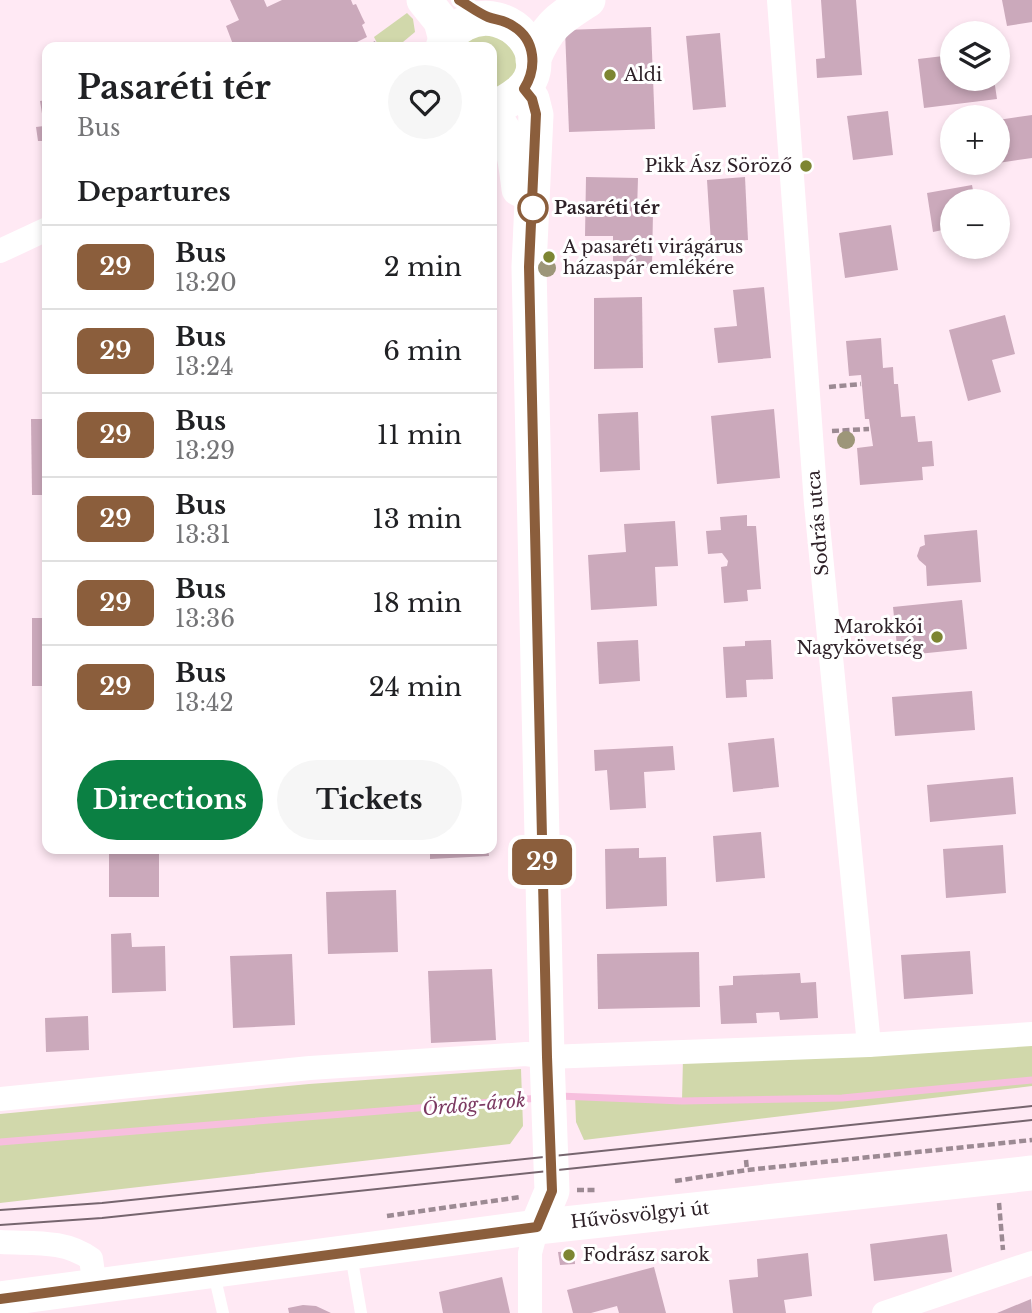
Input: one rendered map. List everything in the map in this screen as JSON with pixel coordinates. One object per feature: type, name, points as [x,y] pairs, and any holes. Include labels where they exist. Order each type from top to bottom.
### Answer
[{"type":"street","points":[[424,0],[441,21],[444,42]]},
{"type":"street","points":[[446,42],[456,28],[483,12],[532,16],[586,0]]},
{"type":"street","points":[[497,105],[531,88],[544,35],[554,23],[586,0]]},
{"type":"street","name":"Sodrás utca","points":[[779,0],[810,433],[869,1045]]},
{"type":"street","points":[[483,12],[515,26],[530,47],[529,267],[552,1191],[530,1253],[530,1313]]},
{"type":"street","points":[[501,134],[515,155],[529,267]]},
{"type":"street","points":[[0,251],[42,231]]},
{"type":"street","points":[[0,1099],[310,1068],[526,1054],[547,1057],[869,1045],[1032,1034]]},
{"type":"street","name":"Hűvösvölgyi út","points":[[0,1299],[537,1227],[1032,1173]]},
{"type":"street","points":[[0,1242],[64,1245],[80,1251],[91,1258],[95,1287]]},
{"type":"street","points":[[884,1313],[1032,1263]]},
{"type":"lane","points":[[501,134],[531,88]]},
{"type":"lane","points":[[351,1252],[361,1313]]},
{"type":"lane","points":[[213,1270],[223,1313]]},
{"type":"path","points":[[807,389],[861,384]]},
{"type":"path","points":[[810,433],[869,429]]},
{"type":"path","points":[[670,1182],[747,1170],[1032,1140]]},
{"type":"path","points":[[746,1160],[747,1170]]},
{"type":"path","points":[[552,1191],[606,1189]]},
{"type":"path","points":[[999,1210],[1005,1272]]},
{"type":"green space","points":[[407,13],[413,19],[415,32],[403,42],[376,42],[374,37]]},
{"type":"green space","points":[[491,29],[519,56],[516,77],[497,91],[497,42],[466,42]]},
{"type":"green space","points":[[1032,1045],[1032,1086],[584,1140],[576,1122],[575,1095],[682,1101],[683,1058]]},
{"type":"green space","points":[[521,1069],[523,1126],[510,1144],[0,1203],[0,1114],[309,1084]]},
{"type":"building","points":[[230,0],[264,0],[267,7],[282,0],[351,0],[353,5],[356,4],[365,23],[362,25],[367,37],[357,42],[232,42],[226,26],[239,20]]},
{"type":"building","points":[[821,0],[856,0],[862,75],[817,78],[816,59],[825,58]]},
{"type":"building","points":[[1002,0],[1032,0],[1032,22],[1010,26],[1010,21],[1006,21]]},
{"type":"building","name":"Aldi","points":[[651,27],[655,129],[569,132],[565,30]]},
{"type":"building","points":[[720,33],[726,107],[693,110],[686,36]]},
{"type":"building","points":[[940,56],[940,91],[996,91],[997,99],[924,108],[918,59]]},
{"type":"building","points":[[888,111],[893,155],[853,160],[847,116]]},
{"type":"building","points":[[1032,115],[1032,158],[1010,161],[1010,118]]},
{"type":"building","points":[[42,126],[42,141],[38,141],[36,127]]},
{"type":"building","points":[[586,177],[638,178],[637,211],[653,211],[652,268],[613,267],[613,236],[585,236]]},
{"type":"building","points":[[745,177],[748,240],[711,243],[707,180]]},
{"type":"building","points":[[972,185],[973,189],[950,189]]},
{"type":"building","points":[[940,191],[940,231],[933,232],[927,193]]},
{"type":"building","points":[[891,225],[898,270],[845,278],[839,233]]},
{"type":"building","points":[[764,287],[771,358],[718,363],[714,328],[737,326],[733,290]]},
{"type":"building","points":[[642,297],[643,368],[594,369],[594,298]]},
{"type":"building","points":[[1005,315],[1015,354],[992,360],[1001,392],[968,401],[949,330]]},
{"type":"building","points":[[881,338],[883,368],[893,367],[894,384],[898,384],[901,417],[915,416],[918,442],[932,441],[934,466],[922,467],[923,480],[860,485],[857,448],[873,446],[869,419],[865,419],[861,375],[849,376],[846,341]]},
{"type":"building","points":[[774,409],[780,478],[717,484],[711,416]]},
{"type":"building","points":[[638,412],[640,470],[600,472],[598,414]]},
{"type":"building","points":[[31,419],[42,419],[42,495],[32,495]]},
{"type":"building","points":[[747,515],[747,526],[756,526],[761,589],[747,590],[748,601],[724,603],[721,567],[727,566],[728,561],[722,553],[708,554],[706,531],[721,530],[720,517]]},
{"type":"building","points":[[675,521],[678,566],[655,567],[657,606],[591,610],[588,555],[626,552],[624,524]]},
{"type":"building","points":[[977,530],[981,582],[927,586],[926,566],[917,556],[920,547],[925,545],[924,535]]},
{"type":"building","points":[[962,600],[967,649],[898,656],[893,607]]},
{"type":"building","points":[[32,618],[42,618],[42,686],[32,686]]},
{"type":"building","points":[[638,640],[640,681],[599,684],[597,642]]},
{"type":"building","points":[[771,640],[773,679],[746,680],[747,697],[726,698],[723,647],[745,646],[745,641]]},
{"type":"building","points":[[972,691],[975,730],[895,736],[892,697]]},
{"type":"building","points":[[774,738],[779,787],[733,792],[728,743]]},
{"type":"building","points":[[673,746],[675,770],[644,772],[646,808],[610,810],[607,770],[595,771],[594,750]]},
{"type":"building","points":[[1013,777],[1016,814],[930,822],[927,785]]},
{"type":"building","points":[[761,832],[765,878],[716,882],[713,836]]},
{"type":"building","points":[[1003,845],[1006,893],[946,898],[943,849]]},
{"type":"building","points":[[639,848],[639,858],[666,857],[667,906],[606,909],[605,849]]},
{"type":"building","points":[[109,854],[159,854],[159,897],[109,897]]},
{"type":"building","points":[[430,854],[489,856],[430,859]]},
{"type":"building","points":[[396,890],[398,952],[328,954],[326,892]]},
{"type":"building","points":[[131,933],[132,947],[165,946],[166,991],[112,993],[111,934]]},
{"type":"building","points":[[970,951],[973,994],[904,999],[901,955]]},
{"type":"building","points":[[699,952],[700,1007],[598,1009],[597,954]]},
{"type":"building","points":[[292,954],[295,1025],[233,1028],[230,956]]},
{"type":"building","points":[[492,969],[496,1040],[431,1043],[428,971]]},
{"type":"building","points":[[800,973],[801,983],[816,982],[818,1018],[780,1020],[779,1012],[756,1013],[757,1023],[721,1024],[719,986],[733,985],[733,976]]},
{"type":"building","points":[[88,1016],[89,1050],[46,1052],[45,1018]]},
{"type":"building","points":[[947,1234],[952,1272],[874,1281],[870,1244]]},
{"type":"building","points":[[574,1251],[575,1264],[560,1265],[558,1252]]},
{"type":"building","points":[[808,1253],[812,1296],[784,1300],[786,1313],[733,1313],[729,1280],[758,1277],[757,1259]]},
{"type":"building","points":[[654,1267],[666,1313],[619,1313],[617,1306],[591,1313],[573,1313],[567,1290]]},
{"type":"building","points":[[502,1277],[510,1313],[443,1313],[439,1292]]},
{"type":"building","points":[[1031,1299],[1032,1313],[997,1313]]},
{"type":"building","points":[[316,1306],[331,1313],[289,1313],[288,1308]]},
{"type":"waterway","name":"Ördög-árok","points":[[559,1096],[682,1101],[842,1098],[1032,1080]]},
{"type":"waterway","name":"Ördög-árok","points":[[0,1142],[540,1098]]},
{"type":"tram line","points":[[0,1210],[102,1203],[1032,1106]]},
{"type":"tram line","points":[[0,1225],[102,1218],[1032,1120]]},
{"type":"bus line","name":"29","points":[[0,1299],[537,1227],[552,1191],[529,267],[536,114],[532,99],[524,89],[532,72],[533,60],[524,35],[515,26],[487,16],[459,0]]},
{"type":"place","name":"Aldi","points":[[610,75]]},
{"type":"place","name":"Pikk Ász Söröző","points":[[806,166]]},
{"type":"place","name":"Pasaréti tér","points":[[533,208]]},
{"type":"place","name":"A pasaréti virágárus házaspár emlékére","points":[[549,257]]},
{"type":"place","name":"Marokkói Nagykövetség","points":[[937,637]]},
{"type":"place","name":"Fodrász sarok","points":[[569,1255]]}]
